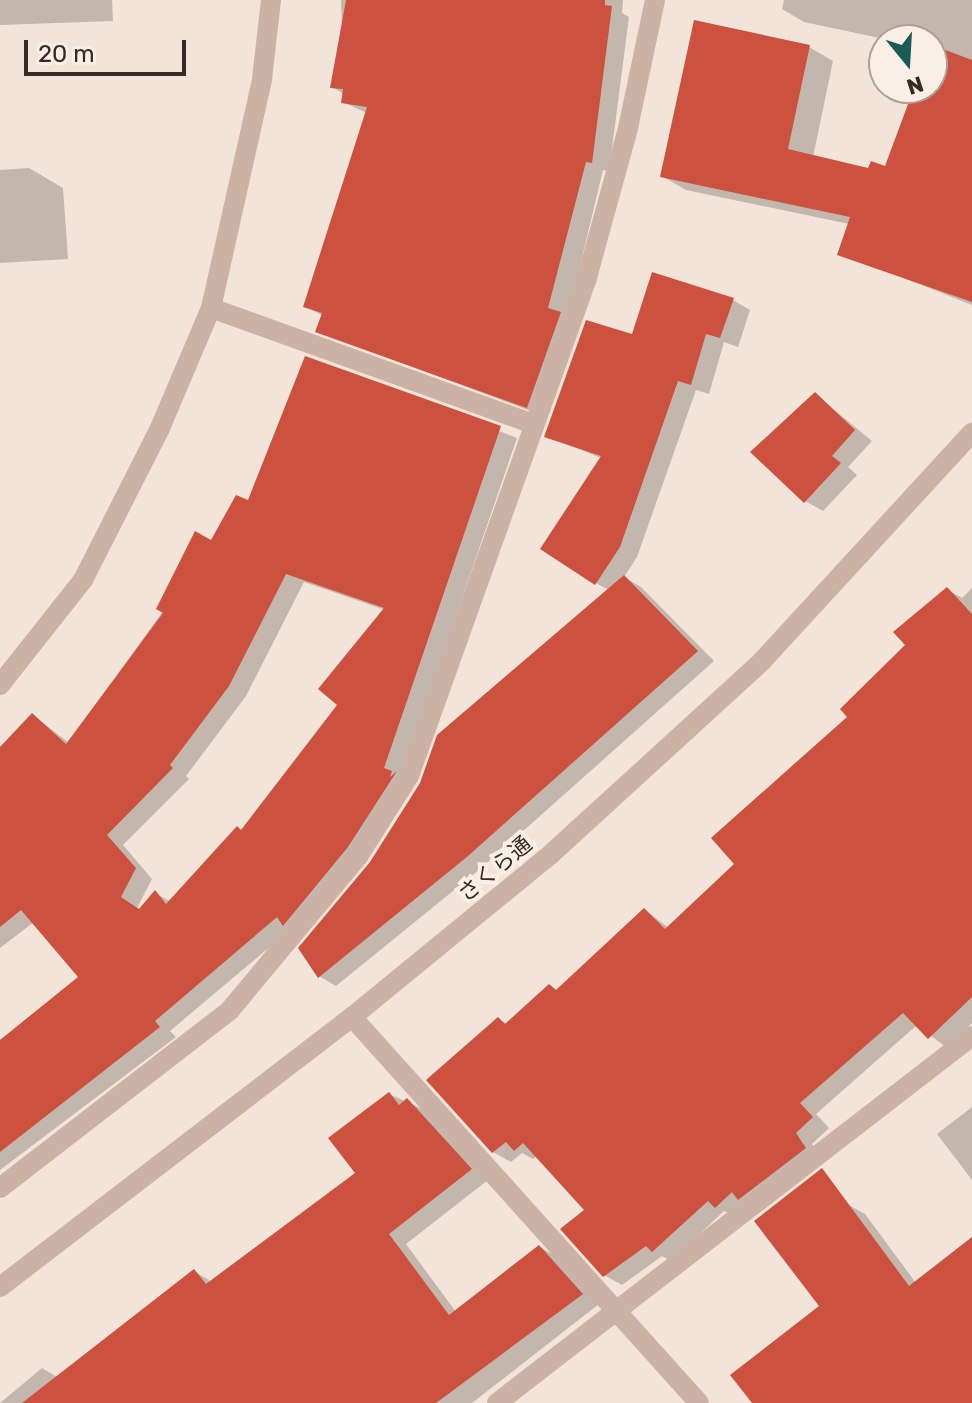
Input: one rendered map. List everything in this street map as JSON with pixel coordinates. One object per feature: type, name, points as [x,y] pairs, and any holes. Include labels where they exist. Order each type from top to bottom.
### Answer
[{"type":"street","points":[[0,685],[83,580],[160,428],[211,308],[262,79],[271,0]]},
{"type":"street","points":[[0,1188],[230,1010],[359,855],[409,776],[586,281],[628,128],[655,0]]},
{"type":"street","points":[[211,308],[533,424]]},
{"type":"street","name":"さくら通","points":[[0,1287],[352,1017],[551,854],[762,661],[972,433]]},
{"type":"street","points":[[352,1017],[699,1403]]},
{"type":"street","points":[[497,1403],[972,1036]]},
{"type":"building","points":[[346,0],[605,0],[605,5],[612,6],[592,163],[586,162],[548,308],[561,312],[527,408],[315,332],[322,313],[303,307],[367,107],[341,103],[343,89],[330,88]]},
{"type":"building","points":[[694,20],[810,45],[788,149],[868,168],[871,161],[885,166],[908,104],[948,104],[948,51],[972,60],[972,302],[837,255],[850,217],[660,177]]},
{"type":"building","points":[[652,272],[734,298],[720,338],[706,334],[691,385],[678,381],[620,547],[595,585],[540,549],[601,456],[544,437],[586,320],[632,334]]},
{"type":"building","points":[[305,356],[501,426],[384,768],[392,771],[390,777],[397,771],[348,847],[283,926],[277,917],[155,1021],[160,1027],[0,1152],[0,1040],[78,977],[21,910],[0,927],[0,747],[32,713],[66,744],[163,613],[156,609],[195,531],[211,540],[236,495],[248,500]],"holes":[[[286,574],[384,608],[318,689],[337,705],[241,830],[237,826],[166,904],[155,890],[139,909],[121,897],[136,868],[107,835],[173,768],[170,765],[229,686]]]},
{"type":"building","points":[[815,392],[855,430],[832,456],[841,463],[804,503],[750,452]]},
{"type":"building","points":[[624,575],[698,651],[468,856],[318,978],[298,948],[370,862],[420,783],[437,735]]},
{"type":"building","points":[[947,587],[972,614],[972,997],[928,1039],[903,1013],[800,1103],[813,1117],[796,1133],[806,1148],[738,1200],[732,1192],[715,1208],[708,1201],[652,1252],[646,1246],[603,1277],[560,1229],[584,1210],[523,1143],[514,1151],[506,1142],[492,1153],[426,1080],[498,1017],[505,1024],[549,984],[556,990],[644,908],[665,929],[734,864],[711,838],[847,717],[840,709],[905,645],[893,632]]},
{"type":"building","points":[[389,1092],[399,1105],[407,1098],[472,1169],[389,1234],[449,1315],[539,1245],[583,1294],[436,1403],[22,1403],[194,1269],[206,1284],[355,1173],[328,1138]]},
{"type":"building","points":[[822,1168],[909,1286],[972,1237],[972,1403],[752,1403],[730,1375],[819,1306],[754,1221]]}]
